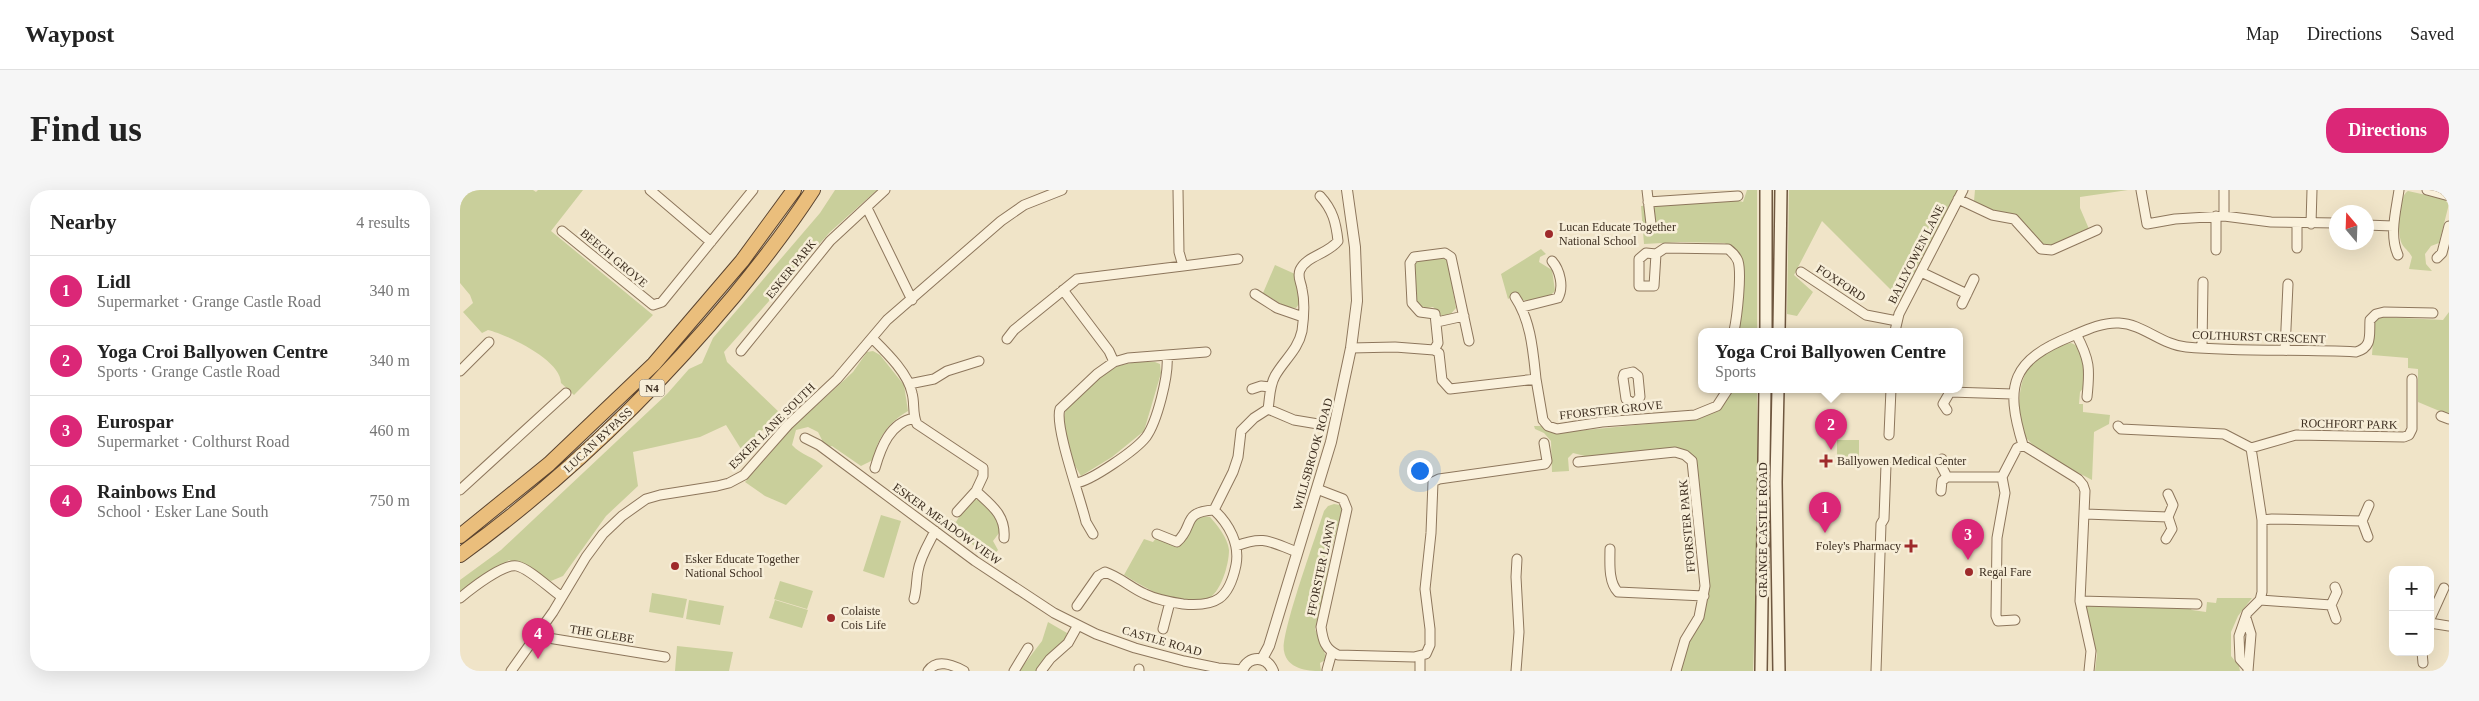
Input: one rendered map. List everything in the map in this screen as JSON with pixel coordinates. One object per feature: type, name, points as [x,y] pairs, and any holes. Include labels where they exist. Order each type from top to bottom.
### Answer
[{"type":"highway","name":"LUCAN BYPASS","points":[[460,536],[549,464],[654,364],[742,261],[794,190]]},
{"type":"highway","name":"LUCAN BYPASS","points":[[460,555],[559,476],[664,375],[759,265],[813,190]]},
{"type":"main road","points":[[1766,190],[1766,328]]},
{"type":"main road","points":[[1779,328],[1781,190]]},
{"type":"main road","name":"GRANGE CASTLE ROAD","points":[[1762,671],[1765,393]]},
{"type":"main road","name":"GRANGE CASTLE ROAD","points":[[1778,393],[1776,482],[1779,671]]},
{"type":"street","points":[[650,190],[710,242]]},
{"type":"street","name":"BEECH GROVE","points":[[562,231],[653,305],[662,302],[753,190]]},
{"type":"street","name":"ESKER PARK","points":[[740,351],[830,241],[885,190]]},
{"type":"street","name":"ESKER LANE SOUTH","points":[[510,671],[536,636],[591,550],[603,534],[622,516],[646,500],[660,494],[717,486],[729,483],[744,474],[788,425],[837,379],[887,320],[1001,220],[1024,205],[1062,190]]},
{"type":"street","points":[[1178,190],[1179,252],[1183,266]]},
{"type":"street","name":"WILLSBROOK ROAD","points":[[1262,659],[1269,646],[1333,434],[1350,348],[1357,301],[1355,247],[1347,190]]},
{"type":"street","points":[[1647,190],[1651,224]]},
{"type":"street","name":"BALLYOWEN LANE","points":[[1895,328],[1896,321],[1963,190]]},
{"type":"street","points":[[2140,190],[2148,224],[2220,216],[2297,224],[2329,223]]},
{"type":"street","points":[[2216,250],[2224,190]]},
{"type":"street","points":[[2311,224],[2312,190]]},
{"type":"street","points":[[2398,256],[2395,249],[2393,226],[2399,190]]},
{"type":"street","points":[[2427,190],[2449,196]]},
{"type":"street","points":[[1214,510],[1216,502],[1233,472],[1238,457],[1241,431],[1254,418],[1268,409],[1271,397],[1270,387],[1276,375],[1298,346],[1303,317],[1302,289],[1298,275],[1300,269],[1307,261],[1332,249],[1338,241],[1336,222],[1332,211],[1320,196]]},
{"type":"street","points":[[1648,202],[1738,196]]},
{"type":"street","points":[[1958,199],[1992,215],[2014,219],[2041,249],[2052,250],[2097,230]]},
{"type":"street","points":[[867,208],[912,300]]},
{"type":"street","points":[[2297,224],[2297,248]]},
{"type":"street","points":[[2374,225],[2393,226]]},
{"type":"street","points":[[2437,258],[2442,253],[2449,226]]},
{"type":"street","points":[[1656,254],[1665,248],[1728,249],[1733,253],[1738,260],[1739,274],[1734,328]]},
{"type":"street","points":[[1434,350],[1438,343],[1435,314],[1420,312],[1412,303],[1410,263],[1414,257],[1448,254],[1454,266],[1469,341]]},
{"type":"street","points":[[1007,339],[1014,330],[1077,279],[1088,276],[1238,259]]},
{"type":"street","points":[[1522,307],[1558,298],[1561,293],[1560,278],[1558,267],[1552,261]]},
{"type":"street","name":"FOXFORD","points":[[1801,272],[1866,315],[1896,321]]},
{"type":"street","points":[[1921,272],[1967,294]]},
{"type":"street","points":[[1962,304],[1974,280]]},
{"type":"street","points":[[2202,347],[2203,282]]},
{"type":"street","points":[[2285,350],[2288,284]]},
{"type":"street","points":[[1063,290],[1109,351],[1114,362]]},
{"type":"street","points":[[1255,294],[1277,308],[1303,317]]},
{"type":"street","points":[[1350,348],[1395,347],[1434,350],[1439,353],[1442,380],[1450,389],[1536,379],[1533,348],[1522,307],[1514,297]]},
{"type":"street","name":"COLTHURST CRESCENT","points":[[2023,445],[2016,421],[2013,394],[2020,371],[2038,352],[2076,334],[2106,324],[2118,322],[2130,324],[2180,346],[2356,352],[2365,350],[2369,344],[2370,320],[2376,314],[2384,312],[2434,313]]},
{"type":"street","points":[[1437,322],[1464,316]]},
{"type":"street","points":[[2076,334],[2088,357],[2086,397]]},
{"type":"street","points":[[872,338],[909,384],[912,393],[914,418],[917,424],[983,468],[983,476],[976,491],[957,512]]},
{"type":"street","points":[[460,371],[489,342]]},
{"type":"street","points":[[1093,534],[1086,522],[1058,416],[1060,409],[1114,362],[1128,358],[1206,352]]},
{"type":"street","points":[[1076,483],[1084,482],[1097,474],[1145,438],[1152,426],[1167,371],[1167,356]]},
{"type":"street","points":[[909,384],[934,379],[947,371],[979,360]]},
{"type":"street","name":"FFORSTER GROVE","points":[[1536,379],[1543,420],[1548,426],[1557,429],[1636,419],[1695,415],[1717,406],[1726,393]]},
{"type":"street","name":"ROCHFORT PARK","points":[[2251,448],[2279,438],[2296,435],[2404,438],[2409,435],[2412,429],[2412,379]]},
{"type":"street","points":[[1252,388],[1270,387]]},
{"type":"street","points":[[1963,391],[2013,394]]},
{"type":"street","points":[[460,490],[566,393]]},
{"type":"street","points":[[1888,435],[1891,393]]},
{"type":"street","points":[[1947,393],[1943,404],[1947,410]]},
{"type":"street","points":[[1634,404],[1636,419]]},
{"type":"street","points":[[1268,409],[1294,420],[1318,424]]},
{"type":"street","points":[[875,468],[880,451],[894,427],[914,418]]},
{"type":"street","points":[[2118,426],[2121,429],[2224,434],[2251,448],[2262,520],[2262,592],[2260,600],[2247,613],[2246,618],[2251,634],[2248,669]]},
{"type":"street","name":"ESKER MEADOW VIEW","points":[[805,438],[819,445],[1004,581],[1046,608],[1078,625]]},
{"type":"street","points":[[1327,670],[1332,652],[1338,655],[1420,656],[1426,654],[1430,645],[1430,628],[1424,589],[1431,533],[1433,482],[1438,479],[1545,464],[1547,461],[1544,443]]},
{"type":"street","points":[[2014,620],[1998,621],[1996,616],[1997,538],[2005,493],[2002,477],[2017,448],[2023,445],[2078,479],[2083,485],[2085,514],[2080,601],[2091,652],[2089,671]]},
{"type":"street","name":"FFORSTER PARK","points":[[1578,462],[1675,452],[1685,455],[1692,461],[1705,586],[1699,617],[1685,640],[1676,671]]},
{"type":"street","points":[[1942,459],[1941,466],[1947,478]]},
{"type":"street","points":[[1876,671],[1881,524],[1884,519],[1886,465]]},
{"type":"street","points":[[1941,491],[1942,481],[1947,478],[2002,477]]},
{"type":"street","name":"FFORSTER LAWN","points":[[1317,489],[1343,499],[1347,509],[1321,627],[1322,639],[1328,650],[1332,652]]},
{"type":"street","points":[[976,491],[1000,512],[1005,528],[1004,538]]},
{"type":"street","points":[[2166,539],[2172,529],[2168,517],[2174,505],[2168,494]]},
{"type":"street","points":[[2368,537],[2362,521],[2369,505]]},
{"type":"street","points":[[1157,534],[1177,542],[1194,514],[1202,510],[1214,510]]},
{"type":"street","points":[[1077,606],[1098,576],[1105,572],[1114,575],[1145,594],[1170,602],[1205,606],[1217,600],[1227,590],[1234,576],[1237,558],[1236,546],[1230,530],[1214,510]]},
{"type":"street","points":[[2085,514],[2168,517]]},
{"type":"street","points":[[2262,520],[2272,518],[2362,521]]},
{"type":"street","points":[[914,599],[921,560],[935,530]]},
{"type":"street","points":[[1236,546],[1256,539],[1266,540],[1297,552]]},
{"type":"street","points":[[1610,549],[1611,576],[1614,587],[1618,592],[1704,596]]},
{"type":"street","points":[[1516,671],[1519,632],[1517,559]]},
{"type":"street","points":[[460,598],[502,569],[513,565],[523,568],[562,597]]},
{"type":"street","points":[[2335,586],[2338,592],[2331,605],[2336,619]]},
{"type":"street","points":[[2434,611],[2444,588]]},
{"type":"street","points":[[2260,600],[2331,605]]},
{"type":"street","points":[[2080,601],[2197,604]]},
{"type":"street","points":[[1163,629],[1170,602]]},
{"type":"street","points":[[2434,624],[2449,626]]},
{"type":"street","points":[[1041,671],[1050,659],[1068,643],[1078,625]]},
{"type":"street","name":"CASTLE ROAD","points":[[1078,625],[1136,648],[1184,661],[1218,668],[1242,670]]},
{"type":"street","name":"THE GLEBE","points":[[536,636],[665,657]]},
{"type":"street","points":[[1014,671],[1028,648]]},
{"type":"street","points":[[1420,656],[1420,671]]},
{"type":"street","points":[[2422,656],[2423,663]]},
{"type":"street","points":[[1242,670],[1252,660],[1262,659],[1270,665],[1273,671]]},
{"type":"street","points":[[928,671],[937,664],[951,664],[964,671]]},
{"type":"green space","points":[[460,190],[533,190],[536,192],[538,190],[583,190],[551,231],[653,315],[574,395],[561,383],[559,374],[543,357],[508,337],[488,330],[482,333],[463,312],[473,303],[470,295],[460,283]]},
{"type":"green space","points":[[835,190],[877,190],[830,232],[724,352],[727,362],[781,414],[741,449],[726,425],[700,437],[633,452],[638,486],[606,516],[563,576],[551,581],[509,560],[460,595],[460,580],[501,550],[667,394],[689,369],[702,363],[713,338],[820,213]]},
{"type":"green space","points":[[1747,190],[1757,190],[1757,328],[1739,328],[1741,317],[1741,263],[1725,243],[1680,242],[1644,244],[1641,206],[1733,199],[1743,202]]},
{"type":"green space","points":[[1789,190],[1960,190],[1901,300],[1822,221],[1794,275],[1813,292],[1797,316],[1787,314]]},
{"type":"green space","points":[[1975,190],[2128,190],[2080,197],[2080,208],[2089,229],[2052,246],[2042,246],[2020,219],[1989,209],[1974,201]]},
{"type":"green space","points":[[2408,191],[2444,199],[2449,204],[2439,243],[2431,246],[2425,254],[2426,264],[2432,271],[2409,269],[2412,257],[2400,239],[2400,208],[2402,200]]},
{"type":"green space","points":[[1541,249],[1546,254],[1540,257],[1539,262],[1552,270],[1555,291],[1539,300],[1528,301],[1520,299],[1516,293],[1508,299],[1501,274]]},
{"type":"green space","points":[[1443,256],[1448,263],[1456,308],[1449,316],[1442,316],[1433,307],[1421,309],[1415,302],[1413,262],[1415,260]]},
{"type":"green space","points":[[1275,265],[1295,274],[1299,304],[1296,308],[1286,307],[1263,293]]},
{"type":"green space","points":[[2449,312],[2449,415],[2418,402],[2418,369],[2408,368],[2408,358],[2372,355],[2374,324],[2377,318],[2443,320]]},
{"type":"green space","points":[[2071,343],[2081,350],[2085,361],[2086,385],[2080,392],[2079,404],[2083,404],[2083,412],[2110,415],[2109,424],[2094,432],[2092,480],[2051,459],[2036,448],[2024,434],[2020,421],[2019,407],[2022,382],[2028,369],[2039,358],[2050,351]]},
{"type":"green space","points":[[873,351],[880,355],[904,385],[908,411],[895,420],[885,431],[873,460],[861,466],[832,446],[826,448],[818,432],[808,427],[796,430],[792,445],[823,466],[786,505],[765,496],[745,482],[791,429],[853,372],[867,352]]},
{"type":"green space","points":[[1136,362],[1155,362],[1160,364],[1161,373],[1144,431],[1112,457],[1081,476],[1074,464],[1063,421],[1066,409],[1102,376],[1118,366]]},
{"type":"green space","points":[[1729,393],[1757,393],[1758,534],[1753,671],[1679,671],[1689,640],[1705,610],[1695,459],[1689,453],[1680,449],[1589,457],[1573,453],[1568,458],[1569,471],[1552,472],[1551,441],[1544,433],[1535,429],[1534,426],[1541,426],[1555,433],[1698,419],[1719,408]]},
{"type":"green space","points":[[1837,440],[1859,440],[1859,465],[1837,465]]},
{"type":"green space","points":[[970,498],[986,505],[1000,523],[1002,529],[993,541],[998,550],[991,558],[943,523],[948,518],[956,522]]},
{"type":"green space","points":[[1340,505],[1342,511],[1330,555],[1325,589],[1315,629],[1327,659],[1320,663],[1321,671],[1298,668],[1289,662],[1286,657],[1284,641],[1293,605],[1324,511],[1328,506]]},
{"type":"green space","points":[[881,515],[901,521],[884,578],[863,571]]},
{"type":"green space","points":[[1201,516],[1210,517],[1216,524],[1224,536],[1229,550],[1228,563],[1223,578],[1216,592],[1211,597],[1206,600],[1184,602],[1163,596],[1124,575],[1144,539],[1153,542],[1156,538],[1179,546],[1193,522]]},
{"type":"green space","points":[[780,581],[813,591],[807,609],[774,599]]},
{"type":"green space","points":[[652,593],[687,599],[683,618],[649,612]]},
{"type":"green space","points":[[2217,598],[2252,598],[2238,616],[2231,632],[2231,656],[2239,666],[2240,671],[2095,671],[2097,654],[2086,610],[2087,606],[2092,604],[2188,607],[2192,610],[2206,612],[2207,602],[2216,603]]},
{"type":"green space","points":[[689,600],[724,606],[720,625],[686,619]]},
{"type":"green space","points":[[775,600],[808,610],[802,628],[769,618]]},
{"type":"green space","points":[[1048,622],[1067,633],[1065,640],[1039,671],[1019,671],[1042,641]]},
{"type":"green space","points":[[677,646],[733,652],[729,671],[675,671]]},
{"type":"place","name":"Lucan Educate Together National School","points":[[1549,234]]},
{"type":"place","name":"Yoga Croi Ballyowen Centre","points":[[1831,450]]},
{"type":"place","name":"Ballyowen Medical Center","points":[[1826,461]]},
{"type":"place","name":"Lidl","points":[[1825,533]]},
{"type":"place","name":"Foley's Pharmacy","points":[[1911,546]]},
{"type":"place","name":"Eurospar","points":[[1968,560]]},
{"type":"place","name":"Esker Educate Together National School","points":[[675,566]]},
{"type":"place","name":"Regal Fare","points":[[1969,572]]},
{"type":"place","name":"Colaiste Cois Life","points":[[831,618]]},
{"type":"place","name":"Rainbows End","points":[[538,659]]}]
